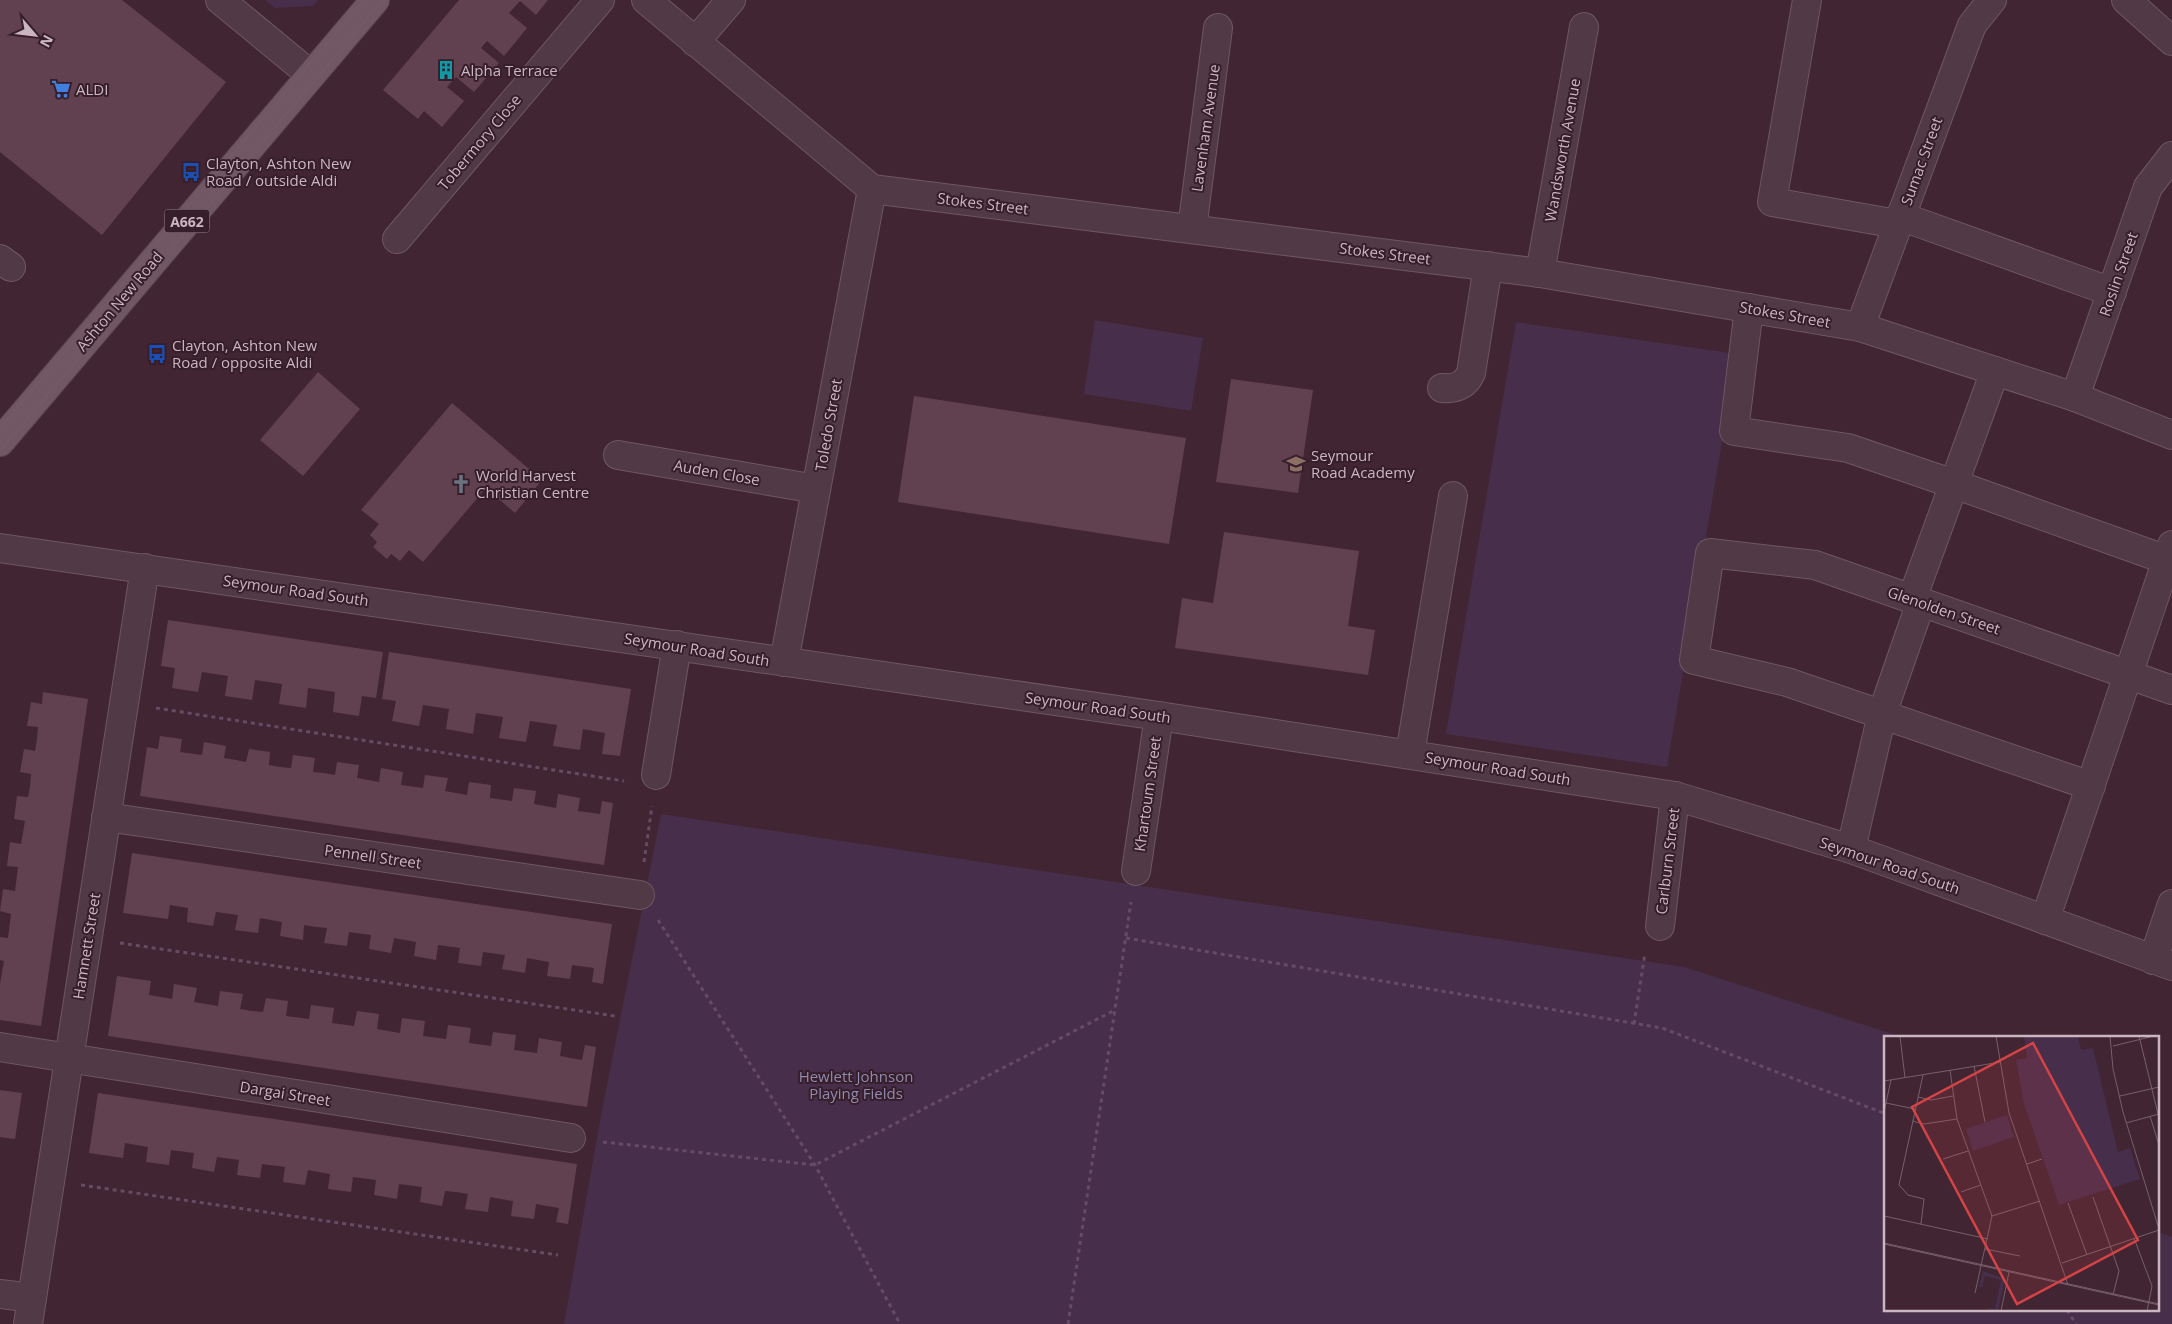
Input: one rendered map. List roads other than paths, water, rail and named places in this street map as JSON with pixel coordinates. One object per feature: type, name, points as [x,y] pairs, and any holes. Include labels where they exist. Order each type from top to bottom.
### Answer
[{"type":"main road","name":"Ashton New Road","points":[[0,442],[375,0]]},
{"type":"street","points":[[220,0],[311,75]]},
{"type":"street","name":"Tobermory Close","points":[[397,239],[600,0]]},
{"type":"street","points":[[646,0],[872,189]]},
{"type":"street","points":[[695,42],[731,0]]},
{"type":"street","points":[[1807,0],[1772,202],[1899,220],[2112,292]]},
{"type":"street","name":"Sumac Street","points":[[1860,326],[1972,25],[1992,0]]},
{"type":"street","points":[[2139,4],[2172,41]]},
{"type":"street","name":"Wandsworth Avenue","points":[[1540,273],[1584,26]]},
{"type":"street","name":"Lavenham Avenue","points":[[1192,229],[1218,28]]},
{"type":"street","name":"Roslin Street","points":[[2075,397],[2148,187],[2169,165]]},
{"type":"street","name":"Stokes Street","points":[[872,189],[1540,273],[1860,326],[2075,397],[2172,434]]},
{"type":"street","name":"Toledo Street","points":[[784,662],[872,189]]},
{"type":"street","points":[[1442,388],[1459,386],[1467,382],[1471,373],[1488,266]]},
{"type":"street","points":[[1749,308],[1734,431],[1848,448],[1954,484],[2169,552],[2045,920]]},
{"type":"street","points":[[1851,849],[1882,714],[1954,484],[1995,371]]},
{"type":"street","name":"Auden Close","points":[[618,455],[816,490]]},
{"type":"street","points":[[1410,754],[1453,496]]},
{"type":"street","name":"Seymour Road South","points":[[0,548],[1158,716],[1675,796],[1851,849],[2162,963]]},
{"type":"street","name":"Glenolden Street","points":[[1882,714],[1787,682],[1694,660],[1710,553],[1815,565],[2172,690]]},
{"type":"street","name":"Hamnett Street","points":[[30,1311],[144,568]]},
{"type":"street","points":[[656,780],[677,645]]},
{"type":"street","points":[[1882,714],[2090,786]]},
{"type":"street","name":"Khartoum Street","points":[[1136,871],[1158,716]]},
{"type":"street","name":"Carlburn Street","points":[[1660,926],[1675,796]]},
{"type":"street","name":"Pennell Street","points":[[106,817],[640,895]]},
{"type":"street","points":[[2162,963],[2172,904]]},
{"type":"street","name":"Dargai Street","points":[[0,1047],[571,1138]]},
{"type":"street","points":[[0,1294],[30,1311]]},
{"type":"tram line","points":[[0,428],[364,0]]},
{"type":"tram line","points":[[0,451],[383,0]]},
{"type":"place","name":"Alpha Terrace","points":[[446,70]]},
{"type":"place","name":"ALDI","points":[[61,89]]},
{"type":"place","name":"Clayton, Ashton New Road / outside Aldi","points":[[191,172]]},
{"type":"place","name":"Clayton, Ashton New Road / opposite Aldi","points":[[157,354]]},
{"type":"place","name":"Seymour Road Academy","points":[[1296,464]]},
{"type":"place","name":"World Harvest Christian Centre","points":[[461,484]]},
{"type":"park label","name":"Hewlett Johnson Playing Fields","points":[[856,1084]]}]
